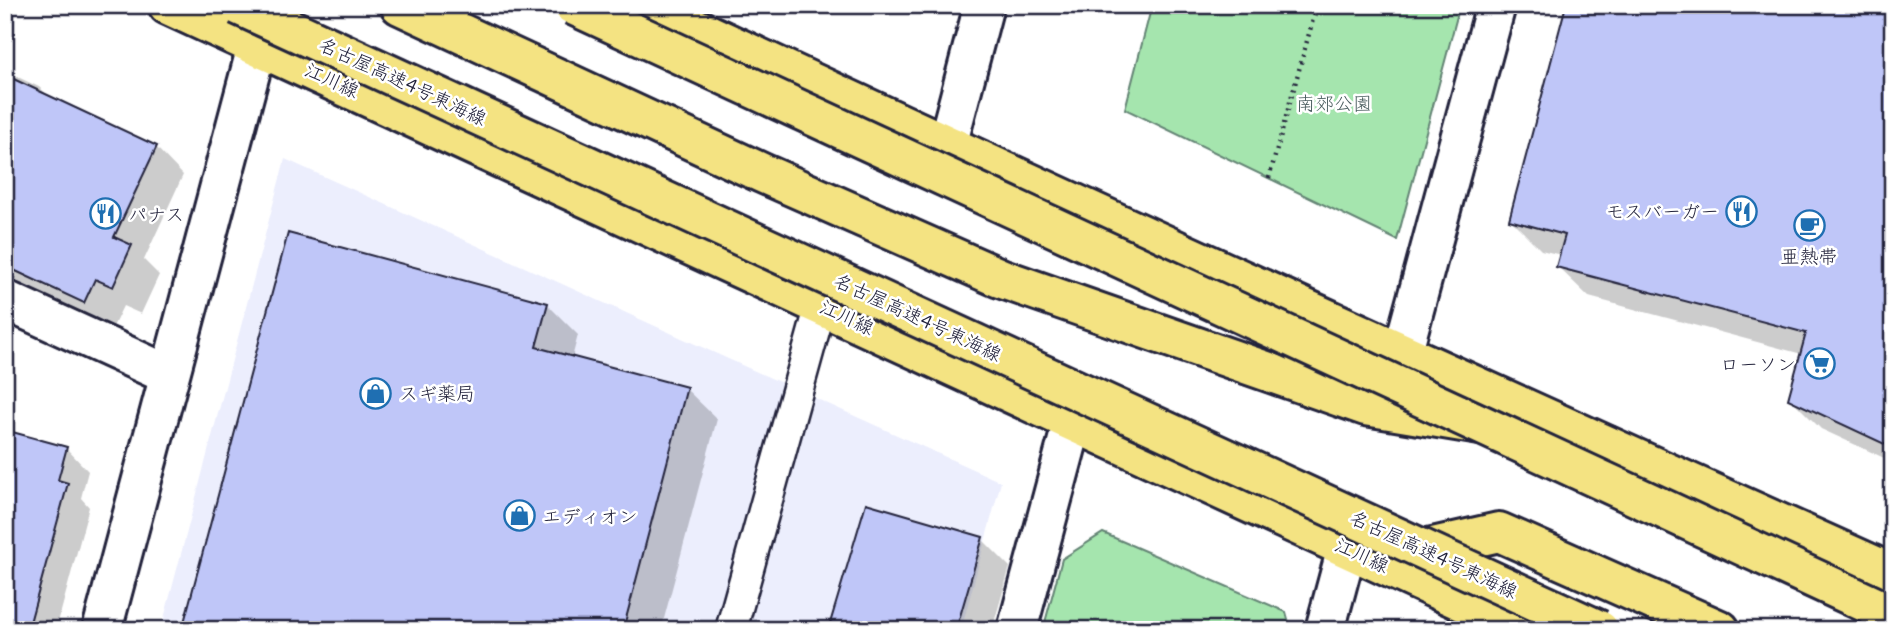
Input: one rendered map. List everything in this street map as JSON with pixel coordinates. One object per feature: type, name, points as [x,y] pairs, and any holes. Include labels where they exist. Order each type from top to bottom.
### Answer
[{"type":"main road","name":"江川線","points":[[168,5],[1525,630]]},
{"type":"main road","name":"名古屋高速4号東海線","points":[[237,5],[1599,630]]},
{"type":"main road","points":[[400,5],[762,173],[1000,278],[1366,406],[1607,446]]},
{"type":"main road","points":[[573,5],[1893,615]]},
{"type":"main road","points":[[646,5],[1402,354],[1893,574]]},
{"type":"main road","points":[[1424,549],[1499,532],[1720,630]]},
{"type":"street","points":[[102,630],[268,5]]},
{"type":"street","points":[[947,146],[984,5]]},
{"type":"street","points":[[1402,354],[1496,5]]},
{"type":"street","points":[[5,300],[169,375]]},
{"type":"street","points":[[1017,630],[1073,421]]},
{"type":"street","points":[[1325,630],[1347,548]]},
{"type":"lane","points":[[731,630],[821,305]]},
{"type":"path","points":[[1269,178],[1317,5]]},
{"type":"shaded area","points":[[285,159],[1001,482],[961,630],[161,630]]},
{"type":"green space","name":"南郊公園","points":[[1152,5],[1460,5],[1397,240],[1125,109]]},
{"type":"green space","points":[[1103,533],[1286,612],[1291,630],[1043,630],[1062,559]]},
{"type":"building","points":[[1566,5],[1893,5],[1893,448],[1788,399],[1806,333],[1556,267],[1565,235],[1509,220]]},
{"type":"building","points":[[5,75],[157,146],[114,237],[132,245],[113,287],[95,279],[84,303],[5,266]]},
{"type":"building","points":[[288,233],[548,303],[536,347],[687,387],[623,630],[182,630]]},
{"type":"building","points":[[5,430],[67,447],[58,480],[68,483],[28,630],[5,630]]},
{"type":"building","points":[[866,503],[983,537],[956,630],[828,630]]},
{"type":"place","name":"モスバーガー","points":[[1742,211]]},
{"type":"place","name":"パナス","points":[[105,214]]},
{"type":"place","name":"亜熱帯","points":[[1809,225]]},
{"type":"place","name":"ローソン","points":[[1819,364]]},
{"type":"place","name":"スギ薬局","points":[[376,393]]},
{"type":"place","name":"エディオン","points":[[519,516]]}]
